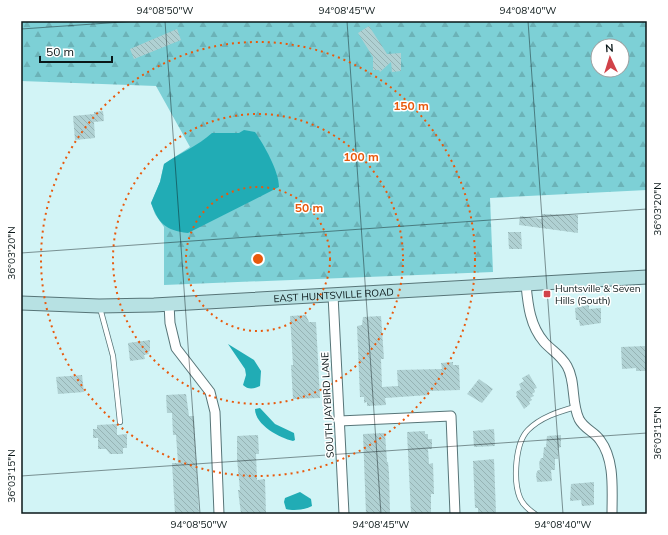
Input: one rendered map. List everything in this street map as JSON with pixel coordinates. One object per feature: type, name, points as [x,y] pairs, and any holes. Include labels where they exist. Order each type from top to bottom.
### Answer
[{"type":"main road","name":"EAST HUNTSVILLE ROAD","points":[[21,303],[99,306],[169,304],[647,277]]},
{"type":"street","points":[[526,285],[528,304],[534,328],[544,343],[559,354],[568,367],[574,387],[579,420],[587,429],[600,439],[607,452],[611,468],[612,514]]},
{"type":"street","name":"SOUTH JAYBIRD LANE","points":[[333,295],[344,514]]},
{"type":"street","points":[[169,304],[170,323],[176,348],[210,392],[215,412],[219,514]]},
{"type":"street","points":[[339,421],[451,416],[455,514]]},
{"type":"lane","points":[[99,306],[113,356],[120,422]]},
{"type":"lane","points":[[535,514],[526,507],[520,499],[517,481],[518,448],[527,430],[538,421],[576,407]]},
{"type":"green space","points":[[21,21],[647,21],[647,190],[490,198],[493,272],[164,285],[164,227],[155,214],[151,203],[160,182],[164,164],[190,147],[156,86],[21,81]]},
{"type":"shaded area","points":[[244,130],[255,132],[263,144],[277,173],[279,187],[188,233],[168,228],[164,225],[157,216],[151,203],[160,182],[164,164],[201,142],[212,133],[239,133]]},
{"type":"shaded area","points":[[228,344],[254,360],[261,371],[260,386],[256,388],[247,388],[243,385],[246,375],[245,369]]},
{"type":"shaded area","points":[[260,408],[275,424],[294,433],[295,440],[293,441],[282,437],[269,430],[256,415],[255,409]]},
{"type":"shaded area","points":[[300,492],[311,499],[312,506],[299,510],[286,509],[284,502],[285,498]]},
{"type":"building","points":[[369,26],[387,54],[401,53],[401,71],[392,72],[391,62],[380,72],[379,70],[373,70],[373,57],[358,33]]},
{"type":"building","points":[[177,29],[181,40],[134,59],[130,49]]},
{"type":"building","points":[[103,111],[104,121],[94,122],[95,138],[75,140],[73,116],[94,114],[94,112]]},
{"type":"building","points":[[542,214],[578,215],[578,233],[519,225],[520,216],[542,219]]},
{"type":"building","points":[[508,232],[521,232],[522,249],[509,249]]},
{"type":"building","points":[[589,305],[589,309],[601,308],[601,323],[580,326],[579,320],[576,320],[575,308]]},
{"type":"building","points":[[306,315],[309,322],[316,322],[320,398],[293,399],[291,365],[293,365],[290,316]]},
{"type":"building","points":[[381,316],[384,359],[381,359],[382,387],[398,386],[397,370],[442,369],[441,363],[453,362],[453,365],[459,365],[460,390],[429,391],[429,395],[385,398],[386,405],[367,406],[367,402],[364,403],[364,397],[360,397],[357,326],[362,325],[363,317]]},
{"type":"building","points":[[150,340],[150,351],[148,352],[149,354],[144,355],[145,359],[130,361],[128,343]]},
{"type":"building","points":[[645,346],[647,371],[636,371],[636,368],[622,369],[621,347]]},
{"type":"building","points":[[529,374],[537,388],[534,389],[535,392],[532,394],[534,396],[530,398],[532,400],[529,402],[530,404],[524,409],[516,396],[516,392],[521,389],[519,384],[524,381],[522,378]]},
{"type":"building","points":[[82,375],[84,392],[58,394],[56,377]]},
{"type":"building","points":[[479,379],[493,389],[482,403],[467,394]]},
{"type":"building","points":[[186,394],[189,416],[194,416],[199,514],[175,514],[172,463],[178,463],[176,435],[173,435],[172,413],[167,413],[166,395]]},
{"type":"building","points":[[117,424],[117,435],[127,434],[127,448],[123,448],[123,454],[110,454],[106,449],[98,449],[98,438],[93,438],[93,429],[97,429],[97,425]]},
{"type":"building","points":[[494,429],[495,446],[474,447],[473,431]]},
{"type":"building","points":[[425,431],[425,434],[428,434],[428,439],[432,439],[432,449],[428,449],[429,464],[433,463],[434,494],[431,494],[431,514],[411,514],[407,432]]},
{"type":"building","points":[[385,433],[389,473],[390,514],[366,514],[363,434]]},
{"type":"building","points":[[258,435],[259,454],[256,454],[257,480],[265,479],[266,514],[241,514],[238,490],[240,490],[237,459],[237,436]]},
{"type":"building","points":[[561,435],[561,447],[558,448],[558,459],[555,459],[555,470],[551,470],[552,481],[537,482],[536,474],[538,470],[540,470],[539,463],[541,458],[543,458],[547,436]]},
{"type":"building","points":[[494,459],[496,513],[478,514],[478,508],[475,508],[473,461]]},
{"type":"building","points":[[594,482],[594,505],[582,506],[581,500],[570,501],[571,484]]},
{"type":"place","name":"Huntsville & Seven Hills (South)","points":[[547,294]]}]
